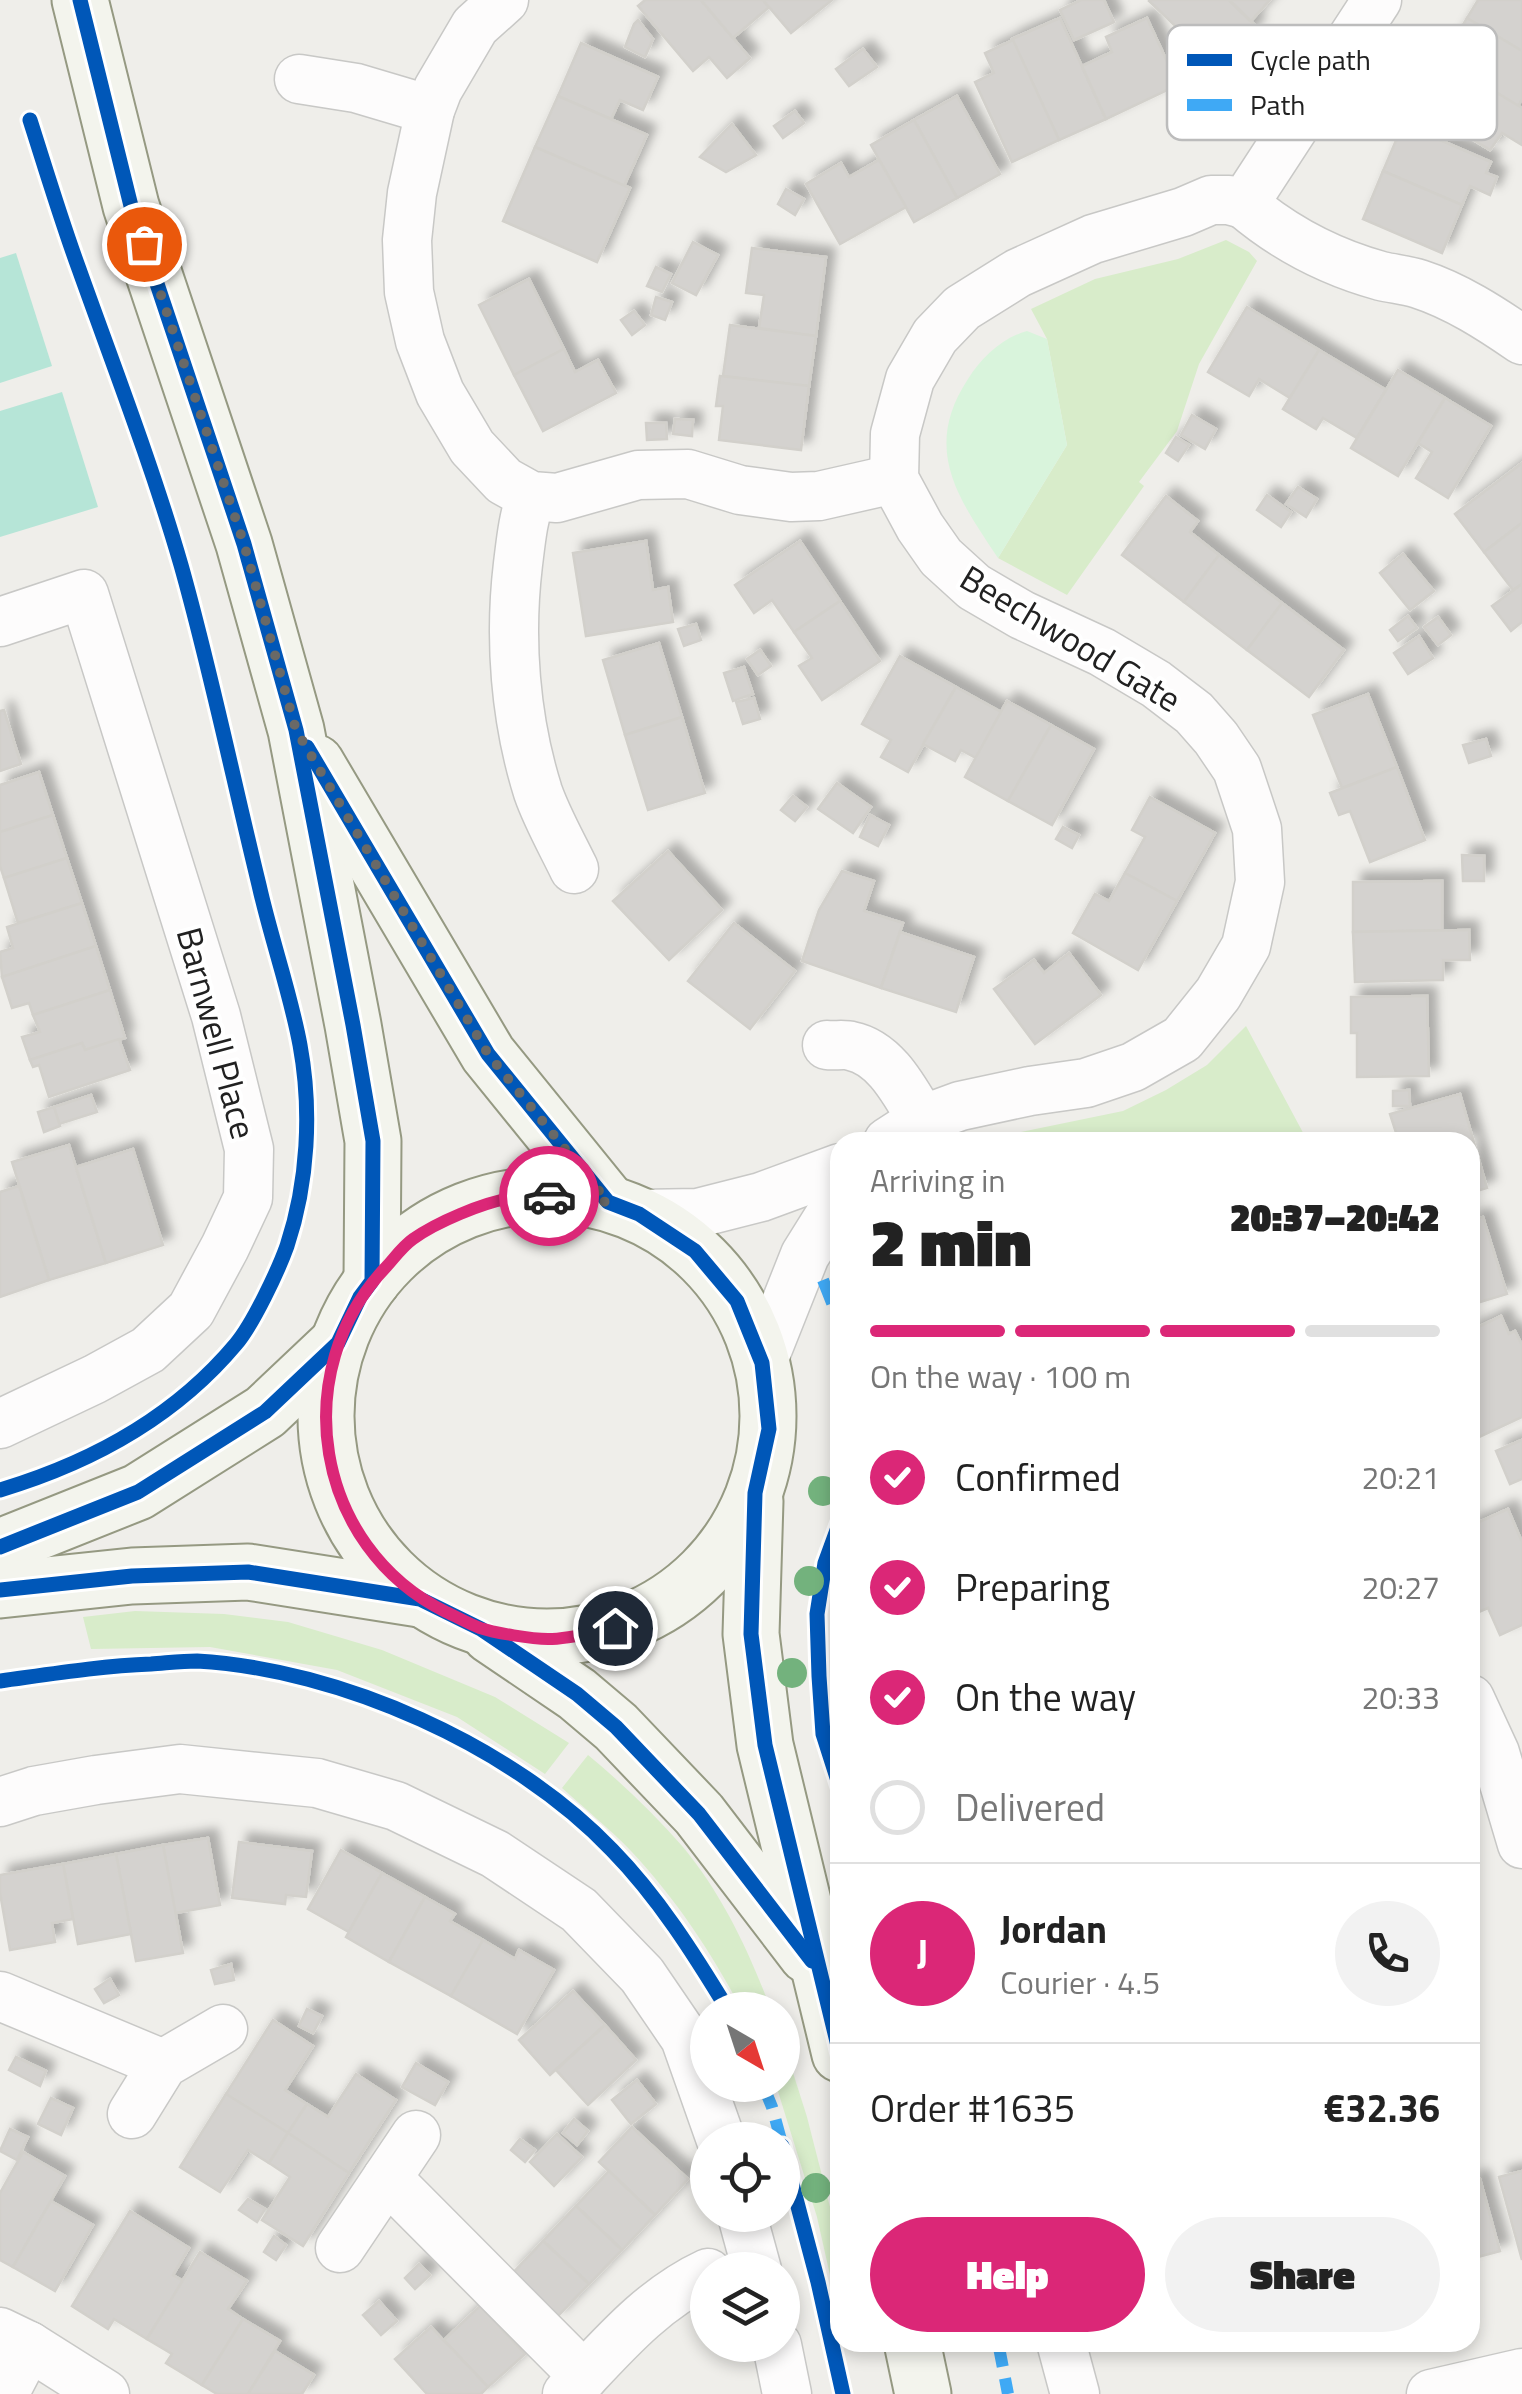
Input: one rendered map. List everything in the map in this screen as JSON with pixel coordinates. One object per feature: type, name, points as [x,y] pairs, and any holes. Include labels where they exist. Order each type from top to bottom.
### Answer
[{"type":"street","points":[[80,0],[132,206],[244,544],[296,730],[373,1140],[372,1281]]},
{"type":"street","points":[[504,0],[475,26],[430,110],[412,193],[409,292],[420,341],[440,393],[472,446],[504,481],[531,496],[556,498],[638,475],[688,474],[740,490],[791,497],[819,496],[894,479],[895,434],[910,378],[935,336],[962,308],[1018,272],[1093,239],[1211,200],[1244,204],[1299,244],[1380,276],[1420,285],[1482,313],[1522,340]]},
{"type":"street","points":[[1361,25],[1377,0]]},
{"type":"street","points":[[298,79],[356,88],[430,110]]},
{"type":"street","points":[[1244,204],[1286,140]]},
{"type":"street","name":"Beechwood Gate","points":[[826,1046],[852,1046],[881,1060],[905,1091],[905,1131],[960,1106],[1030,1090],[1086,1083],[1133,1067],[1182,1038],[1218,994],[1246,946],[1260,882],[1256,829],[1237,768],[1216,738],[1174,696],[1102,652],[1022,616],[974,587],[941,557],[894,479]]},
{"type":"street","points":[[531,496],[524,515],[515,593],[516,678],[522,728],[539,795],[574,869]]},
{"type":"street","name":"Barnwell Place","points":[[0,622],[84,594],[216,1016],[249,1149],[248,1198],[191,1310],[148,1350],[0,1424]]},
{"type":"street","points":[[296,730],[488,1054],[624,1208],[695,1251],[737,1302],[762,1362],[769,1428],[755,1493],[751,1634],[765,1745],[830,2015]]},
{"type":"street","points":[[818,1969],[699,1814],[616,1727],[577,1694],[481,1629],[420,1599],[371,1553],[339,1494],[326,1444],[326,1393],[338,1343],[360,1297],[411,1240],[446,1220],[509,1198],[560,1196],[624,1208],[698,1213],[762,1197],[830,1172]]},
{"type":"street","points":[[762,1362],[805,1254],[830,1215]]},
{"type":"street","points":[[0,1547],[138,1492],[264,1412],[338,1343]]},
{"type":"street","points":[[481,1629],[548,1639],[615,1628],[675,1597],[723,1552],[755,1493]]},
{"type":"street","points":[[0,1590],[132,1576],[248,1572],[420,1599]]},
{"type":"street","points":[[1480,1712],[1509,1748],[1522,1844]]},
{"type":"street","points":[[0,1802],[81,1782],[180,1769],[317,1783],[396,1806],[495,1854],[579,1910],[642,1975],[685,2038],[714,2122]]},
{"type":"street","points":[[0,1996],[163,2064]]},
{"type":"street","points":[[132,2114],[163,2064],[222,2029]]},
{"type":"street","points":[[340,2248],[416,2135]]},
{"type":"street","points":[[387,2178],[576,2385],[649,2310],[690,2281]]},
{"type":"street","points":[[4,2394],[14,2339],[105,2394]]},
{"type":"street","points":[[914,2352],[923,2394]]},
{"type":"street","points":[[1064,2352],[1075,2394]]},
{"type":"street","points":[[781,2362],[788,2394]]},
{"type":"street","points":[[1431,2394],[1522,2373]]},
{"type":"green space","points":[[1226,240],[1257,261],[1199,364],[1177,431],[1139,482],[1144,486],[1067,595],[998,558],[1067,445],[1047,339],[1031,309],[1095,279],[1178,259]]},
{"type":"green space","points":[[16,253],[52,366],[0,383],[0,258]]},
{"type":"green space","points":[[1027,331],[1047,339],[1067,445],[998,558],[959,493],[947,451],[948,428],[954,404],[980,363],[1001,343]]},
{"type":"green space","points":[[62,392],[98,507],[0,537],[0,411]]},
{"type":"green space","points":[[1246,1026],[1303,1132],[1021,1132],[1123,1111],[1207,1065]]},
{"type":"green space","points":[[135,1611],[224,1614],[288,1622],[382,1650],[495,1697],[569,1743],[545,1774],[457,1717],[337,1670],[210,1647],[91,1649],[83,1617]]},
{"type":"green space","points":[[588,1755],[649,1811],[683,1847],[710,1884],[734,1925],[764,1992],[731,1992],[663,1888],[623,1843],[562,1788]]},
{"type":"green space","points":[[800,2095],[830,2207],[830,2275],[800,2162],[800,2122],[787,2122],[781,2102],[800,2102]]},
{"type":"building","points":[[645,0],[701,0],[750,58],[727,78],[709,57],[693,71],[638,6]]},
{"type":"building","points":[[701,0],[763,0],[769,7],[733,38]]},
{"type":"building","points":[[763,0],[832,0],[791,33]]},
{"type":"building","points":[[1081,0],[1104,0],[1114,22],[1074,40],[1060,10]]},
{"type":"building","points":[[1229,0],[1255,25],[1174,25],[1149,1]]},
{"type":"building","points":[[1229,0],[1270,0],[1251,21]]},
{"type":"building","points":[[1478,0],[1522,0],[1522,51],[1497,36],[1497,25],[1479,25],[1467,18]]},
{"type":"building","points":[[1060,18],[1106,119],[1059,140],[1012,39]]},
{"type":"building","points":[[1147,18],[1167,61],[1167,90],[1106,119],[1082,66],[1112,52],[1106,37]]},
{"type":"building","points":[[638,20],[653,39],[645,57],[625,47]]},
{"type":"building","points":[[1497,36],[1522,51],[1522,99],[1518,106],[1497,93]]},
{"type":"building","points":[[1013,40],[1059,140],[1012,162],[975,82],[994,73],[985,53]]},
{"type":"building","points":[[581,43],[658,77],[643,110],[620,100],[611,119],[558,96]]},
{"type":"building","points":[[863,49],[877,67],[849,86],[836,69]]},
{"type":"building","points":[[1497,93],[1522,108],[1522,145],[1502,133],[1490,150],[1474,140],[1497,140]]},
{"type":"building","points":[[558,96],[647,135],[624,186],[535,147]]},
{"type":"building","points":[[957,96],[1000,174],[957,198],[914,120]]},
{"type":"building","points":[[795,111],[804,123],[783,138],[774,126]]},
{"type":"building","points":[[914,120],[957,198],[914,222],[871,145]]},
{"type":"building","points":[[732,124],[756,155],[726,172],[700,157]]},
{"type":"building","points":[[1396,140],[1440,140],[1491,162],[1486,173],[1497,177],[1490,195],[1470,186],[1462,205],[1383,171]]},
{"type":"building","points":[[535,147],[630,188],[597,262],[503,221]]},
{"type":"building","points":[[879,160],[906,207],[840,244],[806,184],[841,163],[849,177]]},
{"type":"building","points":[[1383,171],[1462,205],[1442,253],[1363,219]]},
{"type":"building","points":[[786,189],[804,199],[795,215],[778,204]]},
{"type":"building","points":[[693,242],[718,255],[696,295],[672,283]]},
{"type":"building","points":[[752,248],[826,257],[816,336],[759,328],[764,295],[746,293]]},
{"type":"building","points":[[656,267],[671,274],[662,292],[647,286]]},
{"type":"building","points":[[529,279],[564,349],[514,375],[479,305]]},
{"type":"building","points":[[656,297],[672,302],[665,320],[651,315]]},
{"type":"building","points":[[1247,307],[1319,350],[1290,398],[1259,379],[1249,396],[1208,372]]},
{"type":"building","points":[[634,311],[645,325],[632,335],[621,320]]},
{"type":"building","points":[[730,325],[816,336],[809,386],[723,376]]},
{"type":"building","points":[[564,349],[575,372],[598,360],[616,393],[543,431],[514,375]]},
{"type":"building","points":[[1319,350],[1386,390],[1357,438],[1323,418],[1316,429],[1283,409]]},
{"type":"building","points":[[1398,370],[1445,398],[1398,476],[1351,448]]},
{"type":"building","points":[[720,376],[809,386],[801,450],[719,440],[723,406],[716,406]]},
{"type":"building","points":[[1445,398],[1491,426],[1448,498],[1416,478],[1432,452],[1418,443]]},
{"type":"building","points":[[1192,415],[1216,429],[1205,449],[1181,435]]},
{"type":"building","points":[[675,419],[693,420],[692,436],[673,434]]},
{"type":"building","points":[[646,423],[666,423],[667,439],[647,440]]},
{"type":"building","points":[[1176,437],[1189,445],[1178,461],[1166,453]]},
{"type":"building","points":[[1522,463],[1522,523],[1484,552],[1455,514]]},
{"type":"building","points":[[1298,487],[1317,499],[1306,517],[1286,504]]},
{"type":"building","points":[[1267,495],[1291,512],[1281,527],[1257,510]]},
{"type":"building","points":[[1166,496],[1198,521],[1190,532],[1219,555],[1184,602],[1122,555]]},
{"type":"building","points":[[1522,523],[1522,584],[1513,590],[1484,552]]},
{"type":"building","points":[[646,541],[653,590],[668,587],[673,622],[586,636],[573,553]]},
{"type":"building","points":[[800,541],[840,601],[794,632],[772,600],[754,613],[735,585]]},
{"type":"building","points":[[1403,554],[1434,591],[1410,610],[1380,573]]},
{"type":"building","points":[[1219,555],[1282,603],[1247,650],[1184,602]]},
{"type":"building","points":[[1522,584],[1522,622],[1511,631],[1492,606]]},
{"type":"building","points":[[840,601],[880,661],[822,700],[799,666],[812,658],[794,632]]},
{"type":"building","points":[[1282,603],[1344,650],[1309,697],[1247,650]]},
{"type":"building","points":[[1408,616],[1417,628],[1398,641],[1390,630]]},
{"type":"building","points":[[1438,617],[1451,635],[1438,645],[1424,627]]},
{"type":"building","points":[[696,624],[701,640],[684,646],[678,629]]},
{"type":"building","points":[[1419,636],[1433,658],[1408,674],[1394,653]]},
{"type":"building","points":[[659,643],[682,717],[625,735],[603,660]]},
{"type":"building","points":[[760,650],[771,666],[758,675],[747,659]]},
{"type":"building","points":[[900,656],[956,687],[908,772],[881,757],[891,740],[862,724]]},
{"type":"building","points":[[744,667],[753,694],[733,701],[724,673]]},
{"type":"building","points":[[956,687],[1001,712],[976,758],[961,750],[955,761],[923,744]]},
{"type":"building","points":[[1368,694],[1397,767],[1342,788],[1313,715]]},
{"type":"building","points":[[754,698],[760,719],[743,724],[736,702]]},
{"type":"building","points":[[1007,701],[1051,725],[1008,801],[965,777]]},
{"type":"building","points":[[4,710],[21,764],[0,771],[0,711]]},
{"type":"building","points":[[682,717],[705,793],[648,810],[625,735]]},
{"type":"building","points":[[1051,725],[1094,749],[1052,825],[1008,801]]},
{"type":"building","points":[[1486,739],[1491,756],[1469,763],[1463,745]]},
{"type":"building","points":[[1397,767],[1425,840],[1370,862],[1350,811],[1339,815],[1330,793]]},
{"type":"building","points":[[39,772],[53,815],[0,832],[0,785]]},
{"type":"building","points":[[837,783],[871,807],[853,833],[818,809]]},
{"type":"building","points":[[793,796],[807,807],[795,821],[781,810]]},
{"type":"building","points":[[1150,797],[1215,833],[1177,901],[1125,873],[1145,837],[1132,830]]},
{"type":"building","points":[[53,815],[67,858],[4,878],[0,832]]},
{"type":"building","points":[[870,815],[889,825],[878,846],[860,837]]},
{"type":"building","points":[[1063,827],[1079,835],[1072,848],[1056,839]]},
{"type":"building","points":[[668,851],[722,910],[669,960],[613,901]]},
{"type":"building","points":[[1462,855],[1484,856],[1484,881],[1463,881]]},
{"type":"building","points":[[67,858],[82,903],[18,923],[4,878]]},
{"type":"building","points":[[842,871],[874,881],[864,911],[903,923],[881,988],[802,961],[819,910]]},
{"type":"building","points":[[1125,873],[1177,901],[1138,970],[1073,933],[1095,894],[1109,901]]},
{"type":"building","points":[[1442,881],[1442,930],[1353,932],[1353,882]]},
{"type":"building","points":[[82,903],[96,946],[2,977],[0,952],[13,948],[7,927]]},
{"type":"building","points":[[734,923],[795,971],[750,1029],[688,981]]},
{"type":"building","points":[[1469,930],[1470,960],[1443,960],[1443,980],[1355,982],[1353,932]]},
{"type":"building","points":[[900,932],[974,957],[956,1012],[881,988]]},
{"type":"building","points":[[96,946],[110,990],[33,1015],[29,1003],[12,1008],[2,977]]},
{"type":"building","points":[[1069,953],[1101,995],[1035,1044],[994,989],[1034,960],[1044,973]]},
{"type":"building","points":[[110,990],[125,1038],[85,1050],[82,1043],[30,1060],[22,1037],[40,1032],[33,1015]]},
{"type":"building","points":[[1427,996],[1429,1076],[1357,1077],[1357,1033],[1351,1033],[1351,997]]},
{"type":"building","points":[[119,1039],[130,1070],[49,1097],[39,1065],[33,1067],[30,1060],[82,1043],[85,1050]]},
{"type":"building","points":[[1409,1090],[1410,1106],[1393,1106],[1393,1091]]},
{"type":"building","points":[[1460,1094],[1471,1132],[1396,1132],[1390,1114]]},
{"type":"building","points":[[91,1095],[97,1112],[59,1124],[54,1107]]},
{"type":"building","points":[[54,1107],[60,1126],[44,1132],[38,1112]]},
{"type":"building","points":[[69,1145],[106,1263],[49,1280],[12,1162]]},
{"type":"building","points":[[133,1149],[163,1245],[106,1263],[76,1167]]},
{"type":"building","points":[[1480,1164],[1487,1188],[1480,1190]]},
{"type":"building","points":[[19,1186],[49,1280],[0,1297],[0,1192]]},
{"type":"building","points":[[1483,1217],[1507,1294],[1480,1302]]},
{"type":"building","points":[[1501,1316],[1509,1334],[1515,1331],[1522,1345],[1522,1417],[1480,1437],[1480,1326]]},
{"type":"building","points":[[1522,1440],[1522,1479],[1510,1484],[1496,1451]]},
{"type":"building","points":[[1508,1509],[1522,1542],[1522,1625],[1500,1635],[1488,1608],[1480,1611],[1480,1522]]},
{"type":"building","points":[[208,1838],[220,1905],[175,1913],[163,1845]]},
{"type":"building","points":[[239,1842],[312,1851],[306,1897],[286,1895],[285,1904],[232,1898]]},
{"type":"building","points":[[163,1845],[183,1953],[136,1961],[116,1854]]},
{"type":"building","points":[[341,1850],[382,1873],[349,1932],[308,1909]]},
{"type":"building","points":[[116,1854],[131,1934],[78,1944],[63,1864]]},
{"type":"building","points":[[63,1864],[73,1919],[52,1923],[55,1942],[10,1950],[0,1875]]},
{"type":"building","points":[[382,1873],[425,1897],[389,1962],[346,1937]]},
{"type":"building","points":[[425,1897],[455,1914],[450,1921],[483,1940],[451,1996],[389,1962]]},
{"type":"building","points":[[483,1940],[515,1959],[519,1950],[554,1970],[517,2034],[451,1996]]},
{"type":"building","points":[[231,1964],[234,1980],[215,1984],[211,1970]]},
{"type":"building","points":[[110,1979],[119,1995],[104,2003],[95,1989]]},
{"type":"building","points":[[573,1991],[605,2025],[550,2075],[519,2040]]},
{"type":"building","points":[[307,2009],[322,2016],[313,2033],[299,2026]]},
{"type":"building","points":[[273,2020],[313,2046],[285,2090],[307,2104],[288,2133],[226,2094]]},
{"type":"building","points":[[605,2025],[636,2060],[588,2105],[556,2070]]},
{"type":"building","points":[[16,2057],[46,2071],[40,2086],[9,2070]]},
{"type":"building","points":[[416,2063],[448,2082],[435,2105],[402,2087]]},
{"type":"building","points":[[356,2074],[396,2100],[349,2173],[288,2133],[307,2104],[328,2117]]},
{"type":"building","points":[[637,2080],[656,2104],[631,2124],[612,2100]]},
{"type":"building","points":[[226,2094],[288,2133],[269,2163],[248,2150],[220,2192],[180,2167]]},
{"type":"building","points":[[51,2098],[73,2108],[61,2135],[38,2124]]},
{"type":"building","points":[[574,2119],[588,2131],[577,2145],[563,2133]]},
{"type":"building","points":[[632,2127],[688,2179],[655,2215],[599,2162]]},
{"type":"building","points":[[10,2129],[28,2137],[17,2160],[0,2151]]},
{"type":"building","points":[[288,2133],[349,2173],[303,2246],[262,2220],[290,2177],[269,2163]]},
{"type":"building","points":[[557,2134],[582,2157],[554,2186],[530,2162]]},
{"type":"building","points":[[520,2139],[535,2150],[525,2162],[511,2150]]},
{"type":"building","points":[[23,2152],[65,2176],[13,2267],[0,2260],[0,2193]]},
{"type":"building","points":[[609,2171],[655,2215],[622,2250],[576,2206]]},
{"type":"building","points":[[1522,2171],[1522,2260],[1499,2177]]},
{"type":"building","points":[[1480,2179],[1500,2251],[1480,2256]]},
{"type":"building","points":[[248,2199],[265,2209],[257,2222],[239,2210]]},
{"type":"building","points":[[51,2201],[93,2225],[55,2291],[13,2267]]},
{"type":"building","points":[[576,2206],[622,2250],[589,2284],[543,2241]]},
{"type":"building","points":[[130,2211],[189,2248],[173,2275],[183,2281],[147,2339],[114,2319],[108,2329],[72,2306]]},
{"type":"building","points":[[274,2236],[286,2245],[276,2260],[264,2252]]},
{"type":"building","points":[[543,2241],[589,2284],[555,2319],[510,2276]]},
{"type":"building","points":[[200,2252],[247,2281],[228,2309],[243,2319],[202,2385],[166,2363],[172,2354],[147,2339]]},
{"type":"building","points":[[419,2264],[430,2275],[415,2289],[405,2278]]},
{"type":"building","points":[[379,2301],[397,2321],[381,2335],[363,2315]]},
{"type":"building","points":[[480,2306],[525,2354],[488,2387],[444,2340]]},
{"type":"building","points":[[243,2319],[280,2341],[248,2394],[217,2394],[202,2385]]},
{"type":"building","points":[[431,2327],[488,2387],[481,2394],[427,2394],[395,2359]]},
{"type":"building","points":[[275,2351],[314,2375],[302,2394],[248,2394]]},
{"type":"marked path","points":[[823,1280],[830,1298]]},
{"type":"marked path","points":[[770,2102],[776,2122]]},
{"type":"marked path","points":[[1000,2352],[1008,2394]]},
{"type":"cycle path","points":[[0,1547],[138,1492],[265,1412],[338,1343],[372,1281],[373,1141],[296,730],[244,544],[131,206],[80,0]]},
{"type":"cycle path","points":[[0,1490],[66,1466],[129,1434],[186,1394],[236,1344],[250,1324],[287,1246],[300,1197],[307,1121],[296,1025],[181,565],[30,120]]},
{"type":"cycle path","points":[[307,747],[488,1054],[608,1202],[639,1214],[695,1251],[737,1301],[762,1363],[769,1429],[755,1493],[751,1634],[765,1745],[830,2013]]},
{"type":"cycle path","points":[[830,1549],[817,1614],[823,1734],[830,1756]]},
{"type":"cycle path","points":[[0,1590],[132,1576],[248,1572],[420,1599],[481,1629],[577,1694],[616,1727],[699,1814],[812,1961]]},
{"type":"cycle path","points":[[0,1681],[94,1668],[197,1661],[308,1679],[421,1720],[526,1778],[572,1812],[629,1868],[717,1992]]},
{"type":"cycle path","points":[[800,2214],[830,2336]]},
{"type":"cycle path","points":[[834,2352],[843,2394]]},
{"type":"way so far","points":[[144,244],[244,544],[296,730],[488,1054],[608,1202],[549,1196]]},
{"type":"route","points":[[549,1196],[509,1198],[446,1220],[411,1240],[372,1281],[338,1343],[326,1393],[326,1444],[339,1494],[371,1553],[420,1599],[481,1629],[548,1639],[615,1628]]}]
